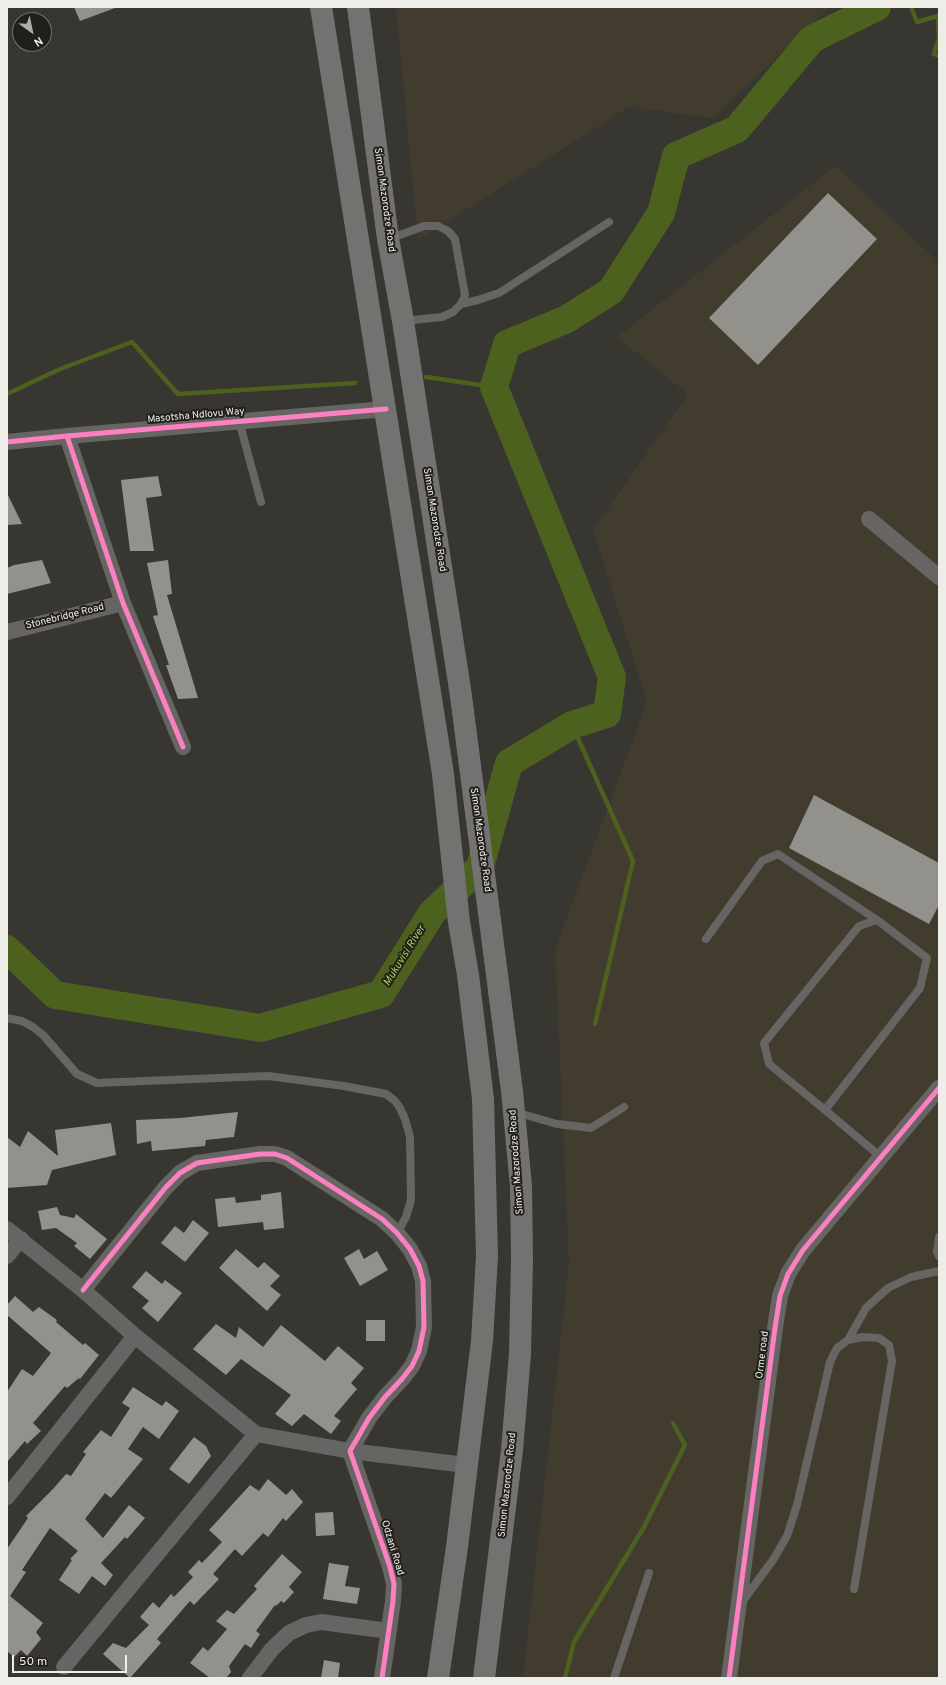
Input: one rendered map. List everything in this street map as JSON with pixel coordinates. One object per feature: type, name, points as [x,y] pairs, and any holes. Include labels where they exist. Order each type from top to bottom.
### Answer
[{"type":"highway","points":[[321,7],[444,774],[459,922],[470,990],[483,1099],[487,1256],[482,1341],[457,1547],[438,1678]]},
{"type":"highway","name":"Simon Mazorodze Road","points":[[358,7],[388,239],[403,322],[461,696],[490,916],[514,1112],[521,1186],[522,1259],[520,1354],[512,1450],[484,1678]]},
{"type":"street","name":"Masotsha Ndlovu Way","points":[[7,442],[386,409]]},
{"type":"street","points":[[66,436],[123,603],[183,747]]},
{"type":"street","points":[[869,519],[939,577]]},
{"type":"street","name":"Stonebridge Road","points":[[7,632],[123,603]]},
{"type":"street","name":"Orme road","points":[[729,1678],[780,1296],[788,1274],[803,1250],[939,1088]]},
{"type":"street","points":[[82,1290],[166,1187],[180,1173],[197,1163],[260,1154],[275,1154],[287,1158],[382,1219],[397,1233],[410,1249],[419,1266],[423,1281],[424,1327],[420,1345],[412,1366],[369,1418],[350,1451]]},
{"type":"street","points":[[7,1229],[82,1290],[135,1336],[256,1434],[350,1451],[466,1465]]},
{"type":"street","points":[[7,1256],[20,1239]]},
{"type":"street","points":[[7,1497],[135,1336]]},
{"type":"street","points":[[64,1667],[256,1434]]},
{"type":"street","name":"Odzani Road","points":[[350,1451],[390,1567],[394,1584],[382,1678]]},
{"type":"street","points":[[250,1678],[272,1649],[289,1633],[306,1625],[321,1622],[389,1631]]},
{"type":"lane","points":[[403,322],[442,317],[453,312],[462,304],[499,293],[609,222]]},
{"type":"lane","points":[[388,239],[424,226],[438,226],[448,231],[455,239],[465,294],[462,304]]},
{"type":"lane","points":[[239,421],[260,502]]},
{"type":"lane","points":[[706,939],[762,861],[778,854],[877,920],[927,958],[920,988],[825,1110]]},
{"type":"lane","points":[[877,920],[859,926],[764,1043],[769,1064],[881,1157]]},
{"type":"lane","points":[[7,1018],[22,1021],[34,1027],[43,1035],[77,1074],[97,1083],[268,1076],[344,1086],[386,1094],[395,1101],[400,1108],[410,1137],[411,1200],[406,1217],[397,1233]]},
{"type":"lane","points":[[514,1112],[557,1124],[591,1128],[624,1107]]},
{"type":"lane","points":[[939,1237],[937,1252],[939,1256]]},
{"type":"lane","points":[[739,1606],[773,1560],[787,1536],[830,1362],[837,1348],[848,1340],[866,1308],[888,1288],[911,1277],[939,1271]]},
{"type":"lane","points":[[848,1340],[863,1337],[879,1338],[889,1345],[892,1361],[854,1589]]},
{"type":"lane","points":[[614,1678],[649,1573]]},
{"type":"shaded area","points":[[396,7],[830,7],[713,118],[629,107],[418,240]]},
{"type":"shaded area","points":[[835,166],[939,262],[939,1678],[523,1678],[569,1263],[555,950],[647,702],[593,530],[688,394],[617,337]]},
{"type":"building","points":[[74,7],[114,7],[115,8],[80,21]]},
{"type":"building","points":[[828,193],[877,239],[758,365],[709,318]]},
{"type":"building","points":[[158,476],[162,496],[146,498],[154,551],[130,551],[121,480]]},
{"type":"building","points":[[7,493],[22,524],[7,525]]},
{"type":"building","points":[[42,560],[51,583],[7,594],[7,568],[14,565]]},
{"type":"building","points":[[168,560],[172,594],[167,595],[198,698],[178,699],[166,665],[169,665],[153,616],[158,615],[147,563]]},
{"type":"building","points":[[814,795],[939,863],[939,905],[929,924],[789,848]]},
{"type":"building","points":[[238,1112],[234,1137],[206,1140],[205,1146],[152,1151],[151,1141],[137,1144],[136,1120],[180,1118]]},
{"type":"building","points":[[111,1123],[116,1155],[52,1170],[47,1185],[7,1188],[7,1137],[20,1147],[28,1131],[58,1156],[55,1130]]},
{"type":"building","points":[[281,1192],[284,1228],[264,1230],[263,1222],[218,1227],[215,1199],[235,1197],[236,1203],[261,1200],[261,1195]]},
{"type":"building","points":[[57,1207],[60,1215],[74,1218],[76,1214],[107,1239],[90,1259],[74,1246],[77,1243],[56,1228],[42,1230],[38,1211]]},
{"type":"building","points":[[193,1220],[209,1233],[185,1262],[161,1243],[175,1226],[184,1233]]},
{"type":"building","points":[[236,1249],[258,1268],[264,1262],[280,1276],[270,1286],[281,1295],[267,1311],[219,1268]]},
{"type":"building","points":[[359,1249],[364,1259],[377,1251],[388,1270],[360,1286],[344,1258]]},
{"type":"building","points":[[146,1271],[162,1284],[165,1280],[182,1293],[158,1322],[142,1308],[149,1301],[132,1287]]},
{"type":"building","points":[[15,1296],[33,1312],[39,1307],[57,1320],[56,1322],[83,1345],[85,1343],[99,1355],[80,1379],[79,1378],[67,1388],[65,1386],[33,1423],[41,1431],[27,1444],[25,1441],[7,1462],[7,1392],[22,1369],[33,1376],[51,1353],[7,1315],[7,1305]]},
{"type":"building","points":[[366,1320],[385,1320],[385,1341],[366,1341]]},
{"type":"building","points":[[216,1324],[236,1338],[239,1327],[263,1347],[281,1325],[325,1361],[338,1346],[364,1368],[351,1383],[357,1389],[334,1416],[341,1421],[331,1434],[304,1414],[292,1426],[275,1414],[291,1395],[241,1359],[226,1375],[193,1349]]},
{"type":"building","points":[[133,1387],[162,1406],[166,1401],[179,1411],[159,1439],[143,1427],[128,1449],[143,1459],[111,1498],[105,1493],[85,1519],[103,1538],[129,1505],[145,1518],[127,1539],[125,1537],[101,1563],[113,1575],[105,1586],[92,1576],[79,1594],[59,1580],[72,1560],[70,1559],[78,1551],[50,1528],[22,1570],[26,1572],[10,1596],[43,1623],[36,1632],[41,1639],[27,1656],[21,1650],[14,1657],[7,1651],[7,1549],[28,1518],[26,1516],[66,1474],[71,1476],[86,1454],[83,1452],[101,1430],[111,1437],[130,1408],[122,1403]]},
{"type":"building","points":[[194,1437],[206,1446],[211,1456],[189,1484],[169,1469]]},
{"type":"building","points":[[268,1479],[286,1495],[292,1489],[303,1502],[286,1521],[283,1518],[268,1537],[263,1533],[242,1556],[235,1549],[213,1574],[219,1579],[194,1605],[190,1601],[157,1639],[161,1643],[130,1678],[103,1654],[113,1643],[126,1648],[149,1625],[140,1617],[153,1602],[159,1608],[171,1594],[174,1597],[193,1577],[188,1572],[199,1560],[202,1563],[222,1542],[209,1530],[250,1485],[259,1491]]},
{"type":"building","points":[[333,1512],[335,1535],[316,1536],[315,1513]]},
{"type":"building","points":[[282,1554],[302,1572],[289,1587],[294,1592],[284,1603],[281,1601],[276,1606],[275,1605],[256,1631],[260,1634],[251,1648],[245,1644],[229,1666],[231,1672],[226,1678],[210,1678],[190,1663],[203,1647],[208,1651],[227,1629],[216,1621],[227,1610],[234,1614],[257,1589],[254,1586]]},
{"type":"building","points":[[329,1563],[349,1566],[345,1586],[360,1588],[357,1604],[323,1599]]},
{"type":"building","points":[[324,1660],[340,1663],[338,1678],[321,1678]]},
{"type":"waterway","name":"Mukuvisi River","points":[[7,949],[55,995],[260,1028],[381,994],[432,913],[480,867],[509,763],[572,725],[607,714],[612,677],[494,387],[507,344],[567,319],[611,291],[661,213],[676,156],[737,129],[812,39],[877,7]]},
{"type":"waterway","points":[[911,7],[917,22],[938,16],[939,36]]},
{"type":"waterway","points":[[939,38],[934,54],[939,56]]},
{"type":"waterway","points":[[7,394],[60,369],[132,342],[178,394],[355,383]]},
{"type":"waterway","points":[[426,377],[494,387]]},
{"type":"waterway","points":[[572,725],[633,861],[595,1024]]},
{"type":"waterway","points":[[565,1678],[574,1642],[644,1527],[685,1445],[673,1423]]},
{"type":"cycle path","points":[[7,442],[386,409]]},
{"type":"cycle path","points":[[67,436],[123,603],[183,747]]},
{"type":"cycle path","points":[[729,1678],[780,1296],[788,1274],[803,1250],[939,1088]]},
{"type":"cycle path","points":[[83,1290],[166,1187],[180,1173],[197,1163],[260,1154],[275,1154],[287,1158],[382,1219],[397,1233],[410,1249],[419,1266],[423,1281],[424,1327],[419,1351],[412,1366],[369,1418],[350,1451],[390,1567],[394,1584],[382,1678]]}]
